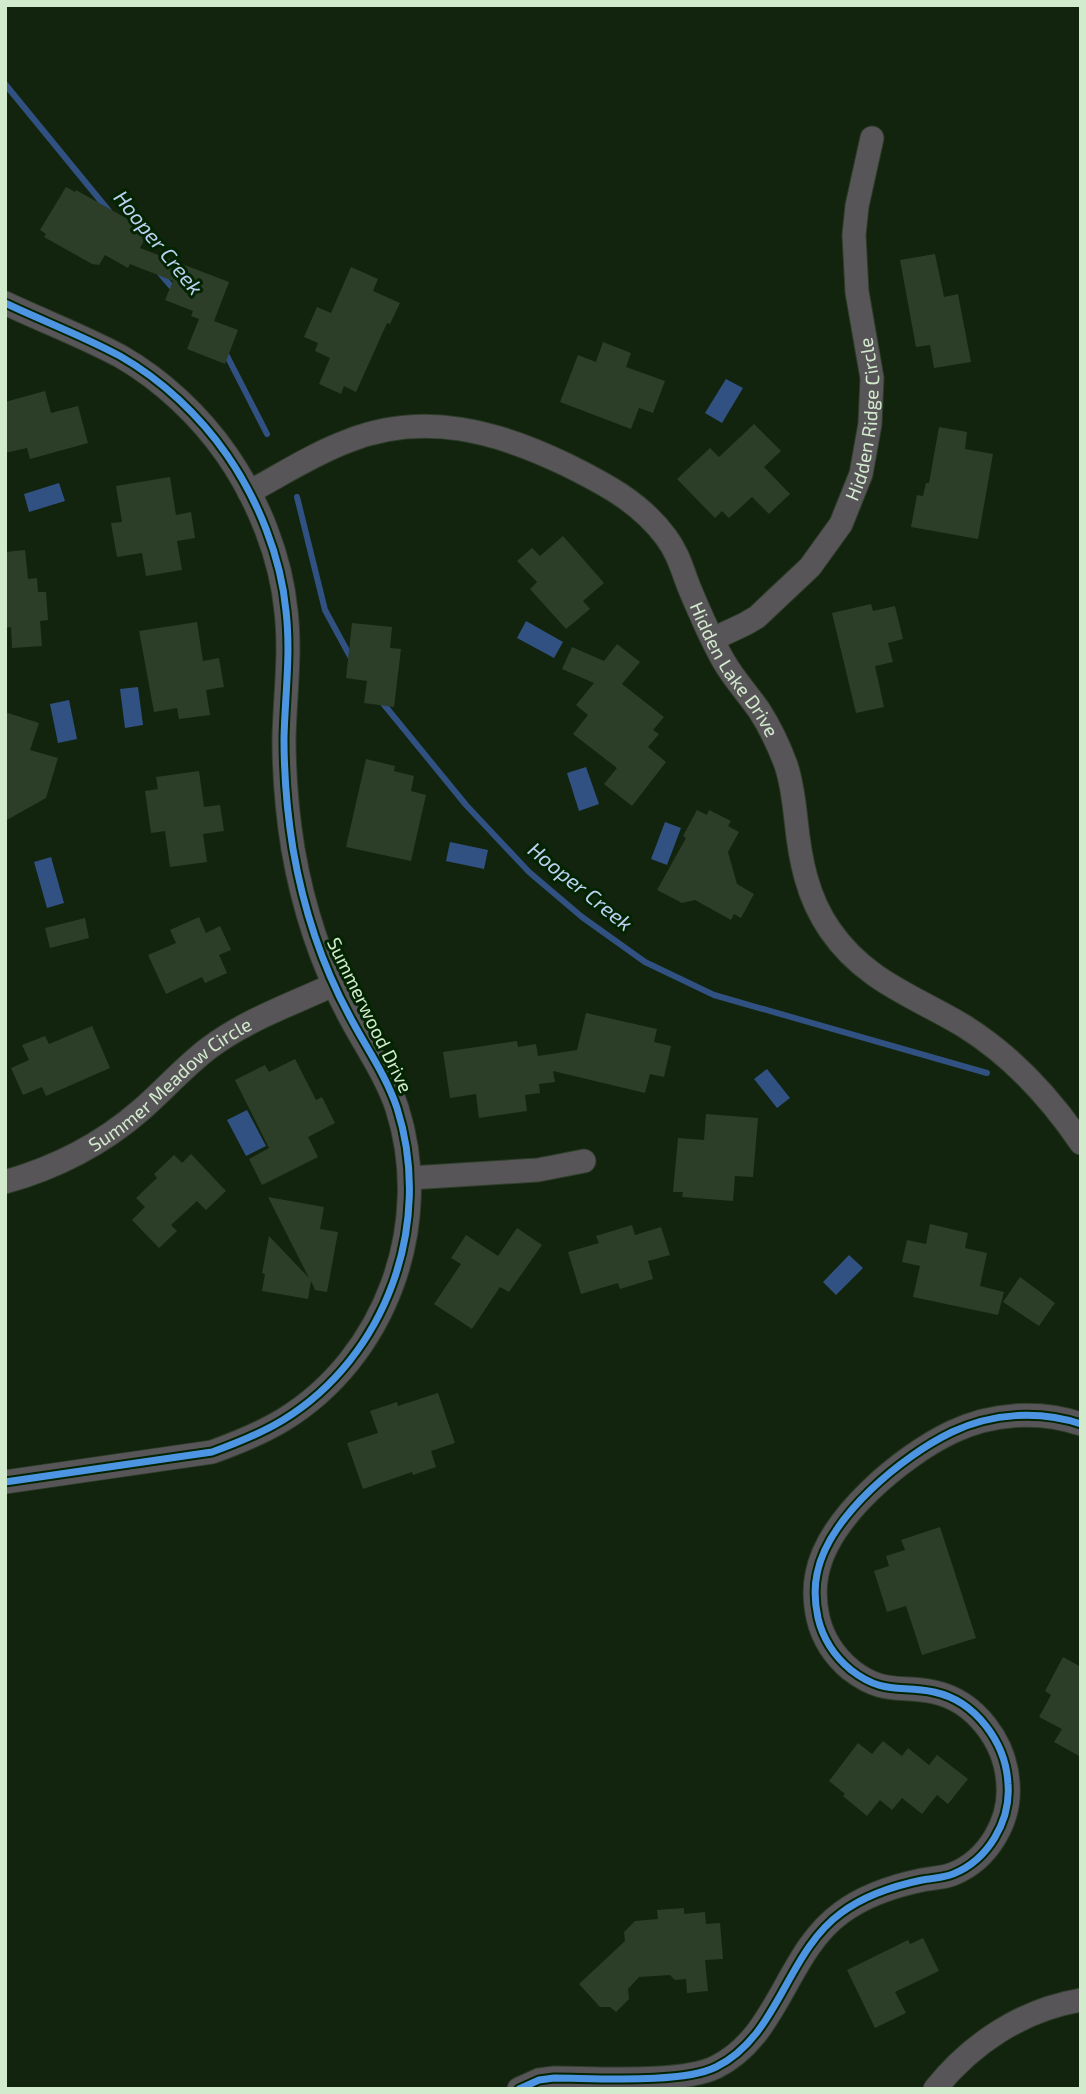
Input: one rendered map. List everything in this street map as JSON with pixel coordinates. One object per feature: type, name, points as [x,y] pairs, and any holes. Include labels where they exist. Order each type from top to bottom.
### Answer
[{"type":"street","name":"Hidden Ridge Circle","points":[[713,639],[757,617],[810,567],[841,524],[861,474],[870,424],[872,378],[857,292],[854,236],[857,206],[872,138]]},
{"type":"street","name":"Summerwood Drive","points":[[5,303],[122,357],[153,378],[207,428],[249,492],[271,545],[286,609],[288,646],[285,782],[290,828],[307,910],[333,985],[393,1098],[406,1143],[410,1178],[406,1240],[385,1304],[352,1359],[293,1413],[261,1432],[212,1452],[5,1482]]},
{"type":"street","name":"Hidden Lake Drive","points":[[249,492],[321,453],[373,433],[407,427],[438,426],[503,437],[532,448],[598,480],[630,500],[657,525],[679,558],[689,587],[722,659],[759,710],[779,748],[792,785],[805,878],[830,930],[859,964],[874,976],[962,1025],[1006,1056],[1042,1091],[1081,1143]]},
{"type":"street","name":"Summer Meadow Circle","points":[[5,1182],[52,1166],[104,1138],[143,1109],[207,1049],[226,1036],[333,985]]},
{"type":"street","points":[[410,1178],[538,1170],[584,1161]]},
{"type":"street","points":[[519,2089],[539,2080],[554,2078],[680,2077],[714,2068],[736,2055],[754,2038],[813,1942],[835,1918],[878,1892],[950,1875],[976,1860],[987,1849],[1003,1821],[1009,1786],[1006,1766],[988,1728],[976,1715],[946,1696],[935,1692],[884,1687],[853,1672],[840,1660],[820,1627],[816,1607],[817,1574],[826,1548],[854,1509],[893,1471],[939,1438],[977,1423],[1015,1416],[1054,1417],[1081,1424]]},
{"type":"street","points":[[935,2089],[960,2061],[997,2032],[1042,2010],[1081,2000]]},
{"type":"water","points":[[726,379],[743,388],[722,423],[705,413]]},
{"type":"water","points":[[59,483],[65,501],[29,512],[24,494]]},
{"type":"water","points":[[526,621],[563,642],[554,658],[517,638]]},
{"type":"water","points":[[138,687],[143,725],[125,728],[120,689]]},
{"type":"water","points":[[69,700],[77,739],[58,743],[50,704]]},
{"type":"water","points":[[586,767],[599,804],[579,811],[567,773]]},
{"type":"water","points":[[665,822],[681,828],[667,865],[651,859]]},
{"type":"water","points":[[450,842],[488,850],[484,869],[446,861]]},
{"type":"water","points":[[51,857],[64,903],[47,908],[34,862]]},
{"type":"water","points":[[767,1069],[790,1098],[777,1108],[754,1079]]},
{"type":"water","points":[[247,1110],[266,1146],[246,1156],[227,1120]]},
{"type":"water","points":[[849,1255],[863,1268],[836,1295],[823,1282]]},
{"type":"building","points":[[66,187],[149,231],[140,248],[229,282],[214,321],[238,330],[225,364],[187,349],[199,319],[191,316],[193,311],[165,300],[173,281],[130,264],[128,268],[105,255],[99,265],[92,264],[44,237],[46,234],[40,230]]},
{"type":"building","points":[[935,254],[944,297],[958,294],[971,362],[934,368],[930,345],[916,347],[900,260]]},
{"type":"building","points":[[351,267],[378,279],[373,291],[400,303],[390,324],[387,323],[356,392],[344,386],[341,394],[319,384],[330,358],[315,351],[318,343],[304,337],[317,307],[331,313]]},
{"type":"building","points":[[603,342],[631,353],[626,367],[665,381],[653,413],[639,408],[631,429],[560,402],[578,355],[596,362]]},
{"type":"building","points":[[45,391],[51,413],[78,406],[88,443],[30,459],[27,448],[5,453],[5,402]]},
{"type":"building","points":[[754,424],[781,451],[764,467],[790,494],[769,514],[752,497],[729,518],[722,511],[715,518],[677,479],[710,448],[719,457]]},
{"type":"building","points":[[939,427],[967,432],[965,449],[993,454],[978,539],[911,527],[917,495],[923,496],[926,483],[929,483]]},
{"type":"building","points":[[170,477],[176,515],[191,512],[195,538],[177,541],[182,570],[146,576],[142,553],[117,557],[111,523],[122,522],[116,486]]},
{"type":"building","points":[[563,536],[604,583],[583,601],[590,609],[566,629],[530,589],[537,582],[517,561],[532,548],[540,556]]},
{"type":"building","points":[[25,550],[28,579],[37,578],[38,592],[46,592],[48,620],[40,621],[42,646],[12,648],[11,627],[5,628],[5,552]]},
{"type":"building","points":[[871,604],[873,611],[895,606],[903,639],[888,643],[893,662],[875,666],[884,707],[856,713],[832,613]]},
{"type":"building","points":[[197,622],[203,661],[219,658],[224,687],[206,690],[210,715],[179,719],[177,708],[154,712],[139,631]]},
{"type":"building","points":[[352,623],[392,627],[390,648],[401,649],[394,707],[364,703],[367,681],[346,678]]},
{"type":"building","points":[[617,644],[640,662],[622,684],[664,717],[653,730],[659,734],[648,747],[666,762],[632,806],[604,784],[617,768],[573,734],[588,715],[576,705],[594,683],[562,669],[572,647],[604,661]]},
{"type":"building","points":[[5,712],[39,723],[30,750],[58,758],[46,798],[5,821]]},
{"type":"building","points":[[366,759],[395,766],[394,771],[414,776],[411,791],[426,795],[411,861],[346,847]]},
{"type":"building","points":[[199,771],[204,807],[220,805],[224,831],[203,834],[207,862],[170,867],[165,831],[151,833],[145,791],[158,789],[156,777]]},
{"type":"building","points":[[697,810],[707,815],[709,810],[731,821],[728,826],[739,832],[728,852],[737,884],[754,894],[741,918],[734,914],[731,920],[695,900],[682,903],[657,890],[686,838],[683,836]]},
{"type":"building","points":[[199,917],[206,933],[220,926],[231,950],[219,955],[227,973],[205,983],[202,977],[166,994],[148,955],[176,943],[170,930]]},
{"type":"building","points":[[85,918],[89,938],[50,948],[45,928]]},
{"type":"building","points":[[586,1013],[657,1029],[654,1042],[671,1046],[664,1077],[650,1074],[645,1093],[553,1071],[555,1082],[539,1084],[540,1093],[525,1095],[527,1111],[479,1118],[476,1094],[450,1098],[443,1052],[517,1041],[518,1047],[536,1044],[538,1056],[577,1050]]},
{"type":"building","points":[[92,1026],[110,1068],[46,1096],[42,1087],[23,1095],[11,1068],[29,1060],[22,1045],[45,1036],[49,1044]]},
{"type":"building","points":[[295,1059],[316,1100],[322,1097],[335,1123],[308,1137],[318,1157],[262,1185],[249,1159],[269,1148],[235,1080],[265,1065],[269,1072]]},
{"type":"building","points":[[706,1114],[758,1118],[753,1177],[735,1176],[733,1201],[682,1197],[683,1192],[673,1192],[678,1138],[704,1140]]},
{"type":"building","points":[[191,1154],[226,1191],[206,1210],[197,1201],[171,1225],[177,1231],[159,1248],[132,1220],[145,1207],[136,1198],[157,1178],[154,1174],[174,1155],[182,1163]]},
{"type":"building","points":[[268,1197],[324,1207],[320,1229],[338,1232],[327,1292],[315,1290],[311,1281],[308,1299],[262,1291],[265,1274],[262,1273],[269,1236],[309,1278]]},
{"type":"building","points":[[930,1224],[968,1233],[965,1248],[987,1253],[980,1286],[1004,1292],[998,1315],[913,1297],[920,1266],[902,1262],[907,1240],[926,1244]]},
{"type":"building","points":[[632,1225],[635,1235],[661,1227],[670,1255],[648,1261],[653,1279],[620,1289],[618,1283],[581,1294],[568,1252],[599,1243],[596,1236]]},
{"type":"building","points":[[517,1228],[542,1245],[509,1292],[500,1287],[472,1329],[434,1304],[461,1264],[451,1258],[466,1235],[498,1256]]},
{"type":"building","points":[[1020,1277],[1055,1303],[1039,1326],[1003,1302]]},
{"type":"building","points":[[438,1393],[455,1443],[431,1451],[436,1467],[413,1475],[412,1472],[363,1489],[347,1443],[378,1433],[370,1411],[397,1402],[398,1406]]},
{"type":"building","points":[[940,1527],[976,1638],[922,1655],[906,1606],[887,1612],[874,1571],[889,1566],[886,1556],[905,1550],[901,1540]]},
{"type":"building","points":[[1063,1657],[1081,1667],[1081,1757],[1054,1742],[1062,1729],[1039,1717],[1051,1695],[1045,1691]]},
{"type":"building","points":[[883,1741],[902,1756],[908,1748],[929,1765],[937,1755],[968,1779],[948,1804],[937,1795],[922,1814],[902,1798],[892,1810],[880,1800],[867,1816],[829,1781],[858,1743],[872,1754]]},
{"type":"building","points":[[684,1908],[684,1914],[705,1912],[706,1924],[720,1923],[723,1959],[705,1960],[708,1991],[687,1993],[686,1979],[675,1980],[670,1975],[639,1977],[628,1989],[629,1999],[616,2012],[610,2007],[600,2007],[579,1984],[625,1941],[624,1932],[635,1921],[658,1919],[657,1910]]},
{"type":"building","points":[[923,1938],[939,1971],[895,1992],[906,2013],[875,2028],[847,1970],[908,1940],[910,1944]]},
{"type":"waterway","name":"Hooper Creek","points":[[5,84],[109,211]]},
{"type":"waterway","name":"Hooper Creek","points":[[158,271],[176,292]]},
{"type":"waterway","name":"Hooper Creek","points":[[225,352],[267,434]]},
{"type":"waterway","name":"Hooper Creek","points":[[297,497],[325,610],[351,658]]},
{"type":"waterway","name":"Hooper Creek","points":[[381,701],[466,805],[529,872],[582,917],[645,962],[714,995],[987,1073]]},
{"type":"cycle path","points":[[5,303],[92,342],[151,376],[192,413],[216,441],[238,472],[258,510],[279,570],[286,611],[286,794],[297,871],[314,934],[330,975],[397,1108],[407,1152],[409,1197],[404,1241],[393,1284],[374,1324],[349,1361],[319,1393],[283,1420],[266,1430],[212,1452],[5,1482]]},
{"type":"cycle path","points":[[519,2089],[539,2080],[554,2078],[660,2078],[682,2076],[716,2067],[737,2053],[754,2035],[769,2015],[807,1950],[822,1930],[841,1913],[890,1888],[953,1874],[966,1868],[987,1849],[1001,1825],[1008,1798],[1006,1769],[995,1739],[975,1714],[949,1697],[922,1690],[882,1686],[862,1678],[845,1665],[830,1647],[820,1626],[815,1585],[817,1574],[824,1553],[851,1510],[890,1472],[932,1443],[967,1426],[999,1417],[1032,1415],[1081,1424]]}]
